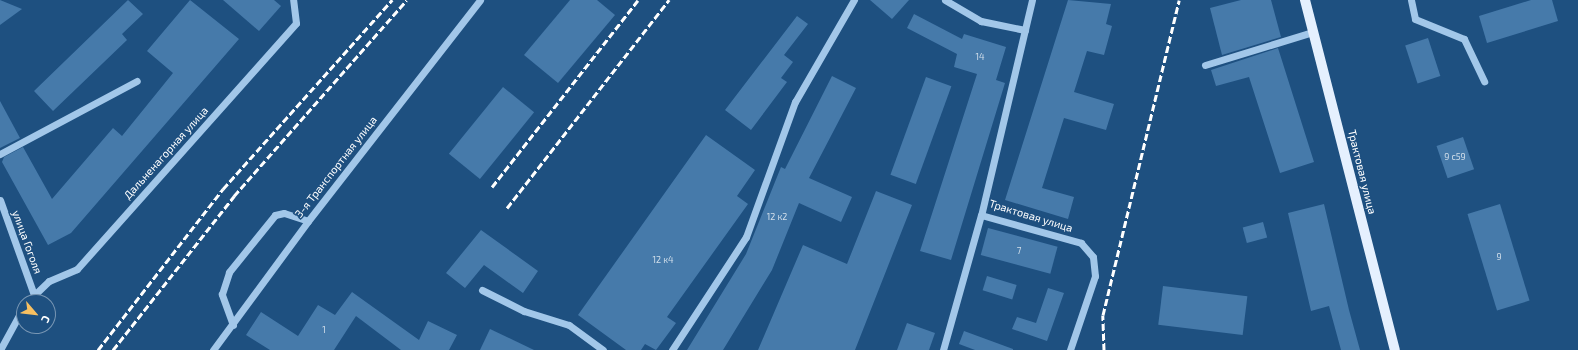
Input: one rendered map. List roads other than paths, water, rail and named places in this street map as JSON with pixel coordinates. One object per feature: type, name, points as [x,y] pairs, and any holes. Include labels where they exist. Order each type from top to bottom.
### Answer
[{"type":"main road","name":"Трактовая улица","points":[[1305,0],[1395,350]]},
{"type":"street","name":"Дальненагорная улица","points":[[33,292],[81,265],[296,23],[293,0]]},
{"type":"street","name":"3-я Транспортная улица","points":[[213,350],[233,325],[308,221],[480,0]]},
{"type":"street","points":[[672,350],[746,237],[794,102],[854,0]]},
{"type":"street","points":[[945,0],[981,21],[1025,30]]},
{"type":"street","name":"Трактовая улица","points":[[1032,0],[981,215],[1081,243],[1093,257],[1094,276],[1070,350]]},
{"type":"street","points":[[1411,0],[1415,20],[1464,40],[1484,81]]},
{"type":"street","points":[[1205,65],[1313,32]]},
{"type":"street","points":[[0,154],[137,81]]},
{"type":"street","name":"улица Гоголя","points":[[0,200],[33,292]]},
{"type":"street","points":[[233,325],[222,294],[229,272],[275,215],[284,213],[308,221]]},
{"type":"street","points":[[943,350],[981,215]]},
{"type":"street","points":[[482,290],[524,311],[568,325],[603,350]]},
{"type":"street","points":[[0,350],[16,321]]},
{"type":"railway","points":[[98,350],[223,189],[392,0]]},
{"type":"railway","points":[[113,350],[234,196],[407,0]]},
{"type":"railway","points":[[492,187],[638,0]]},
{"type":"railway","points":[[507,208],[669,0]]},
{"type":"railway","points":[[1104,350],[1103,315],[1179,0]]}]
